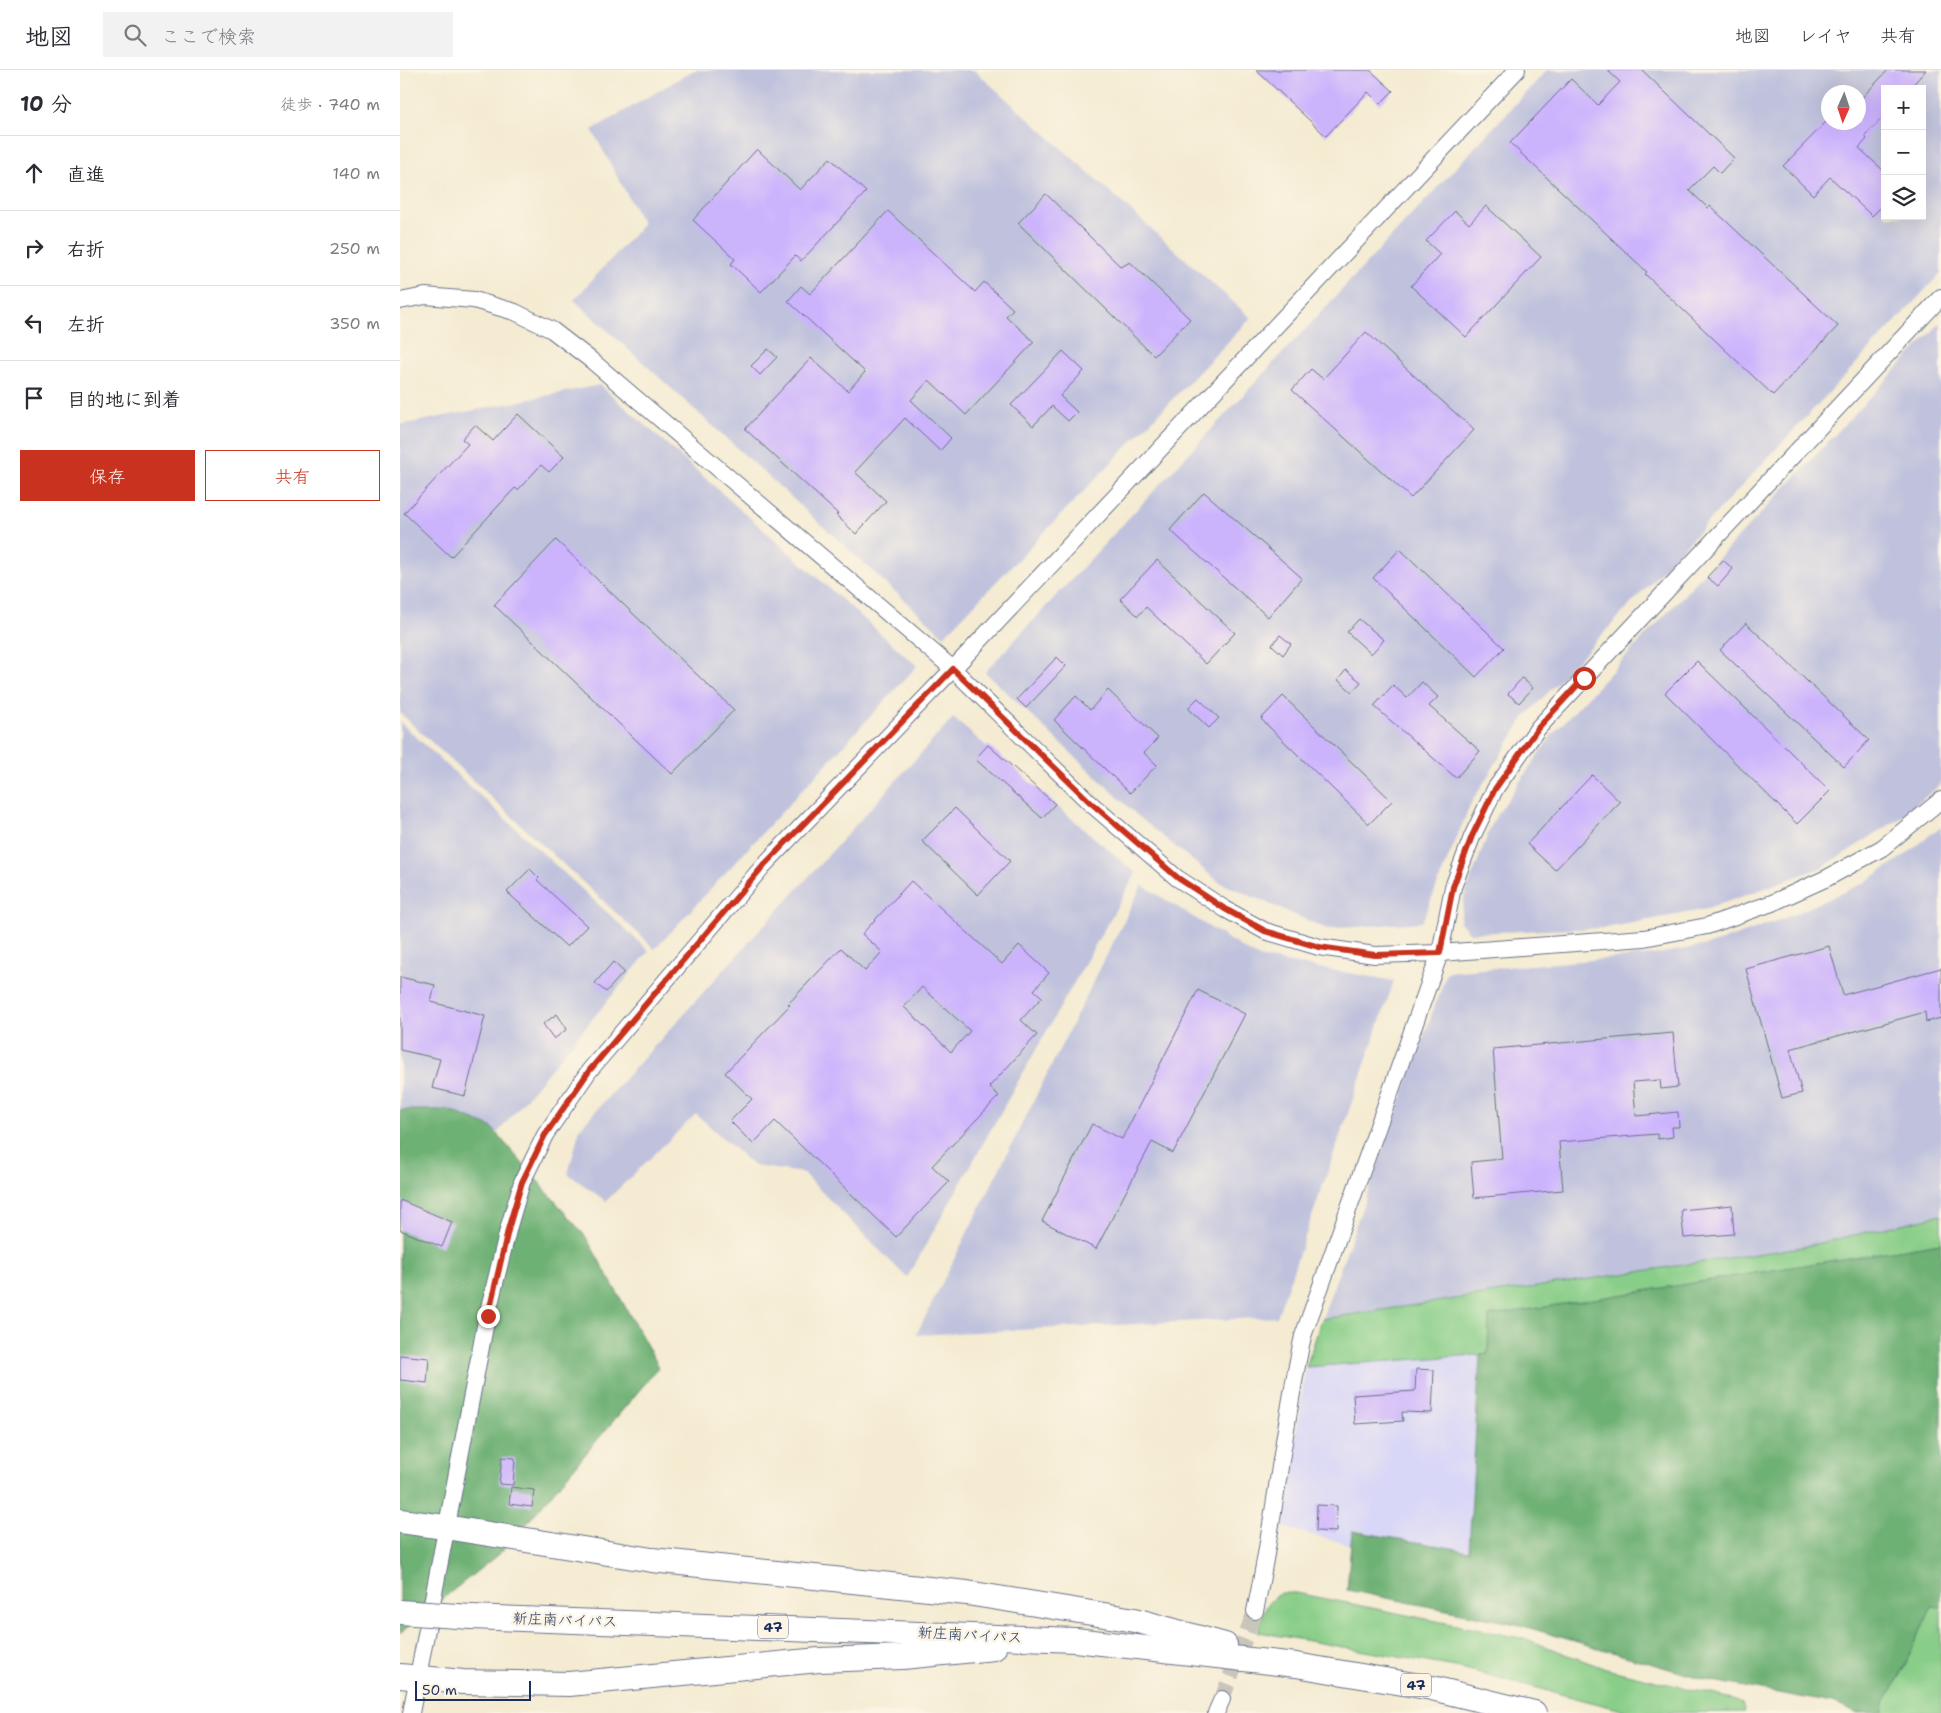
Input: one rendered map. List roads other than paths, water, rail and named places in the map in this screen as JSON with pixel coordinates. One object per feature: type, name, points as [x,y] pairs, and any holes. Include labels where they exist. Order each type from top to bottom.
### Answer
[{"type":"highway","points":[[400,1521],[445,1526],[652,1560],[967,1593],[1135,1620],[1296,1665]]},
{"type":"highway","name":"新庄南バイパス","points":[[400,1612],[471,1617],[1075,1640],[1296,1665],[1432,1688],[1534,1713]]},
{"type":"highway","points":[[409,1677],[463,1682],[569,1684],[819,1660],[903,1657],[1075,1640]]},
{"type":"street","points":[[410,1713],[409,1677],[445,1526],[488,1316],[509,1226],[522,1182],[545,1135],[589,1071],[764,865],[953,669],[1517,70]]},
{"type":"street","points":[[400,301],[425,296],[474,300],[515,312],[552,330],[591,360],[953,669],[1090,802],[1178,878],[1225,909],[1265,931],[1319,947],[1375,955],[1440,953],[1644,938],[1707,926],[1772,904],[1827,878],[1882,848],[1941,800]]},
{"type":"street","points":[[1255,1611],[1266,1559],[1295,1373],[1303,1336],[1440,953],[1453,887],[1472,836],[1495,789],[1538,728],[1941,297]]},
{"type":"tunnel","points":[[1222,1699],[1255,1611]]}]
